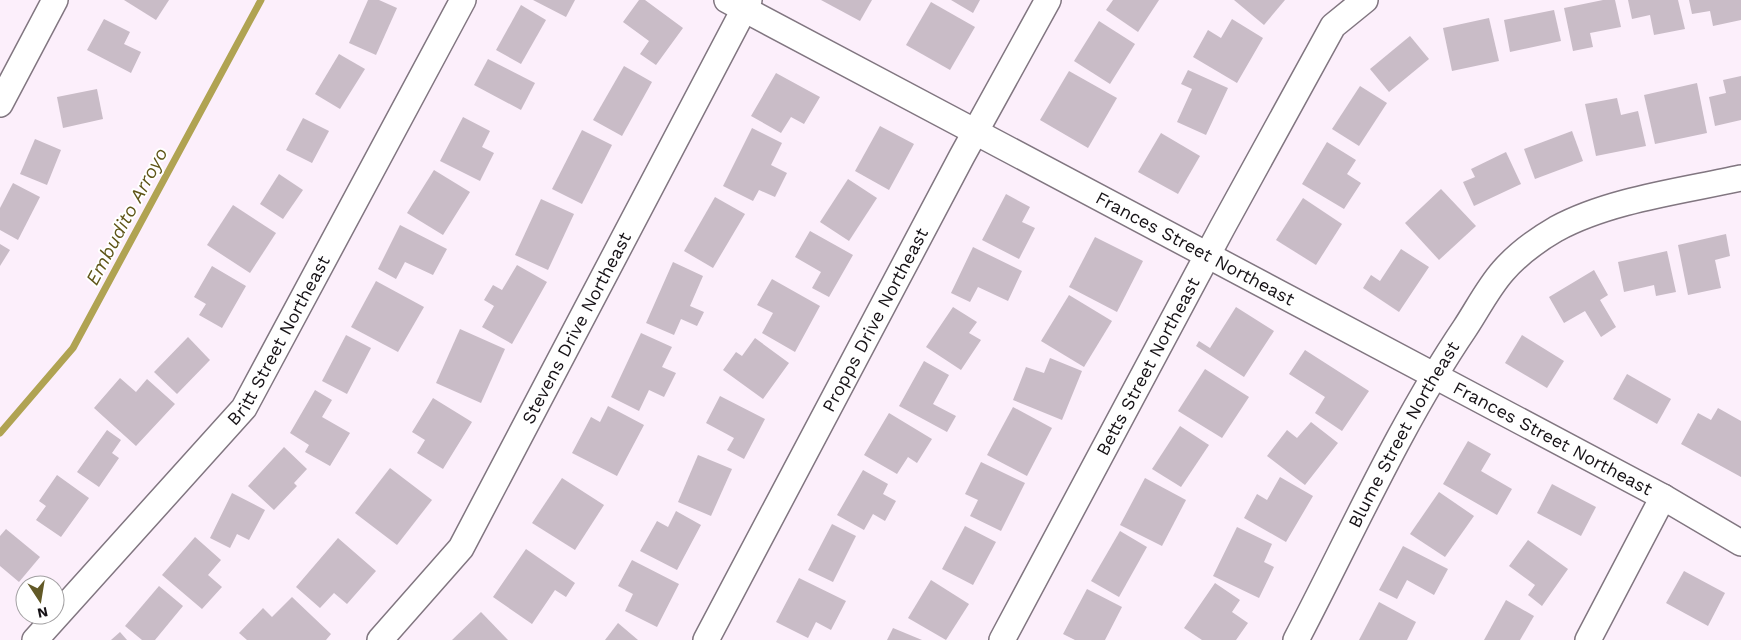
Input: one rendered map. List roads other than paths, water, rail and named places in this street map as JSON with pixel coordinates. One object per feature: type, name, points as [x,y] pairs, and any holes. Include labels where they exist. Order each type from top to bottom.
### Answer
[{"type":"street","points":[[0,104],[55,0]]},
{"type":"street","name":"Britt Street Northeast","points":[[35,640],[244,408],[463,0]]},
{"type":"street","name":"Propps Drive Northeast","points":[[706,640],[975,132],[1048,0]]},
{"type":"street","name":"Betts Street Northeast","points":[[1002,640],[1333,26],[1365,0]]},
{"type":"street","name":"Frances Street Northeast","points":[[740,3],[975,132],[1664,497],[1741,543]]},
{"type":"street","name":"Stevens Drive Northeast","points":[[380,640],[461,548],[740,3]]},
{"type":"street","name":"Blume Street Northeast","points":[[1296,640],[1435,374],[1503,271],[1535,243],[1557,229],[1599,212],[1646,198],[1741,178]]},
{"type":"street","points":[[1588,640],[1664,497]]},
{"type":"waterway","name":"Embudito Arroyo","points":[[0,433],[73,348],[261,0]]}]
